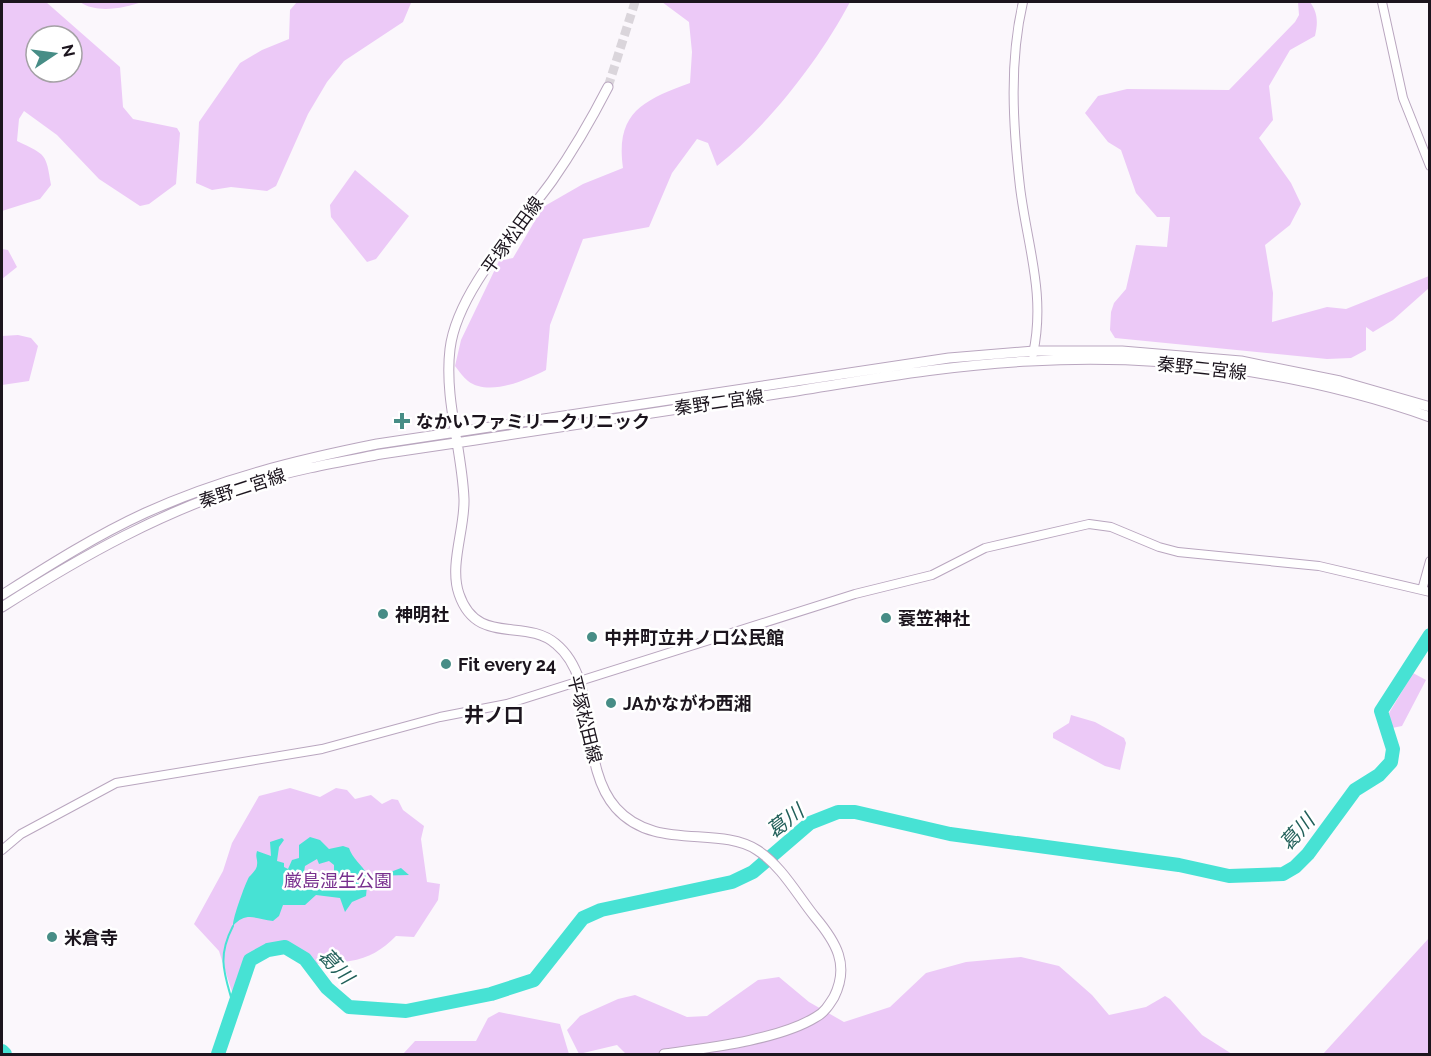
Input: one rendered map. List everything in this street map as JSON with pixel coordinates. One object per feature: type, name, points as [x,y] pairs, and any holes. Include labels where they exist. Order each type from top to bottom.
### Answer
[{"type":"main road","name":"平塚松田線","points":[[608,87],[583,134],[487,269],[460,316],[453,334],[449,371],[464,501],[456,576],[462,600],[471,614],[490,627],[533,633],[554,642],[567,656],[580,682],[593,758],[604,789],[616,808],[631,820],[663,835],[740,843],[761,853],[828,932],[840,953],[842,975],[831,1001],[817,1017],[787,1029],[723,1046],[664,1054]]},
{"type":"main road","name":"秦野二宮線","points":[[2,595],[86,543],[189,495],[297,460],[456,432],[939,360],[1122,351],[1241,362],[1340,381],[1430,407]]},
{"type":"main road","name":"秦野二宮線","points":[[2,607],[90,553],[194,504],[301,469],[457,443],[1032,356],[1122,360],[1242,371],[1325,387],[1430,417]]},
{"type":"street","points":[[1023,2],[1014,44],[1013,82],[1020,188],[1036,269],[1038,299],[1032,356]]},
{"type":"street","points":[[1382,2],[1403,98],[1430,166]]},
{"type":"street","points":[[2,850],[21,834],[117,783],[322,749],[440,717],[507,704],[855,594],[932,575],[985,548],[1089,524],[1111,527],[1159,547],[1178,552],[1319,566],[1426,591],[1430,561]]},
{"type":"green space","points":[[2,2],[46,2],[71,24],[24,24],[24,84],[84,84],[84,35],[120,67],[123,107],[133,119],[177,128],[180,133],[176,184],[149,204],[140,206],[99,179],[57,135],[24,111],[19,119],[17,141],[43,156],[48,167],[51,185],[40,199],[2,211]]},
{"type":"green space","points":[[80,2],[142,2],[119,8],[102,9]]},
{"type":"green space","points":[[297,2],[411,3],[403,22],[344,61],[327,82],[308,114],[276,186],[267,191],[231,187],[212,190],[196,183],[199,122],[240,63],[262,50],[289,39],[290,10]]},
{"type":"green space","points":[[662,2],[850,2],[808,68],[774,112],[736,150],[717,166],[708,143],[697,139],[672,173],[649,227],[583,239],[550,325],[546,370],[507,385],[477,386],[466,379],[455,366],[461,340],[499,261],[513,258],[543,207],[583,184],[623,168],[624,133],[636,111],[659,96],[690,83],[692,52],[689,22]]},
{"type":"green space","points":[[1298,2],[1310,2],[1315,10],[1317,27],[1315,36],[1290,50],[1269,86],[1273,120],[1259,138],[1291,183],[1301,204],[1290,225],[1265,245],[1273,293],[1272,322],[1327,307],[1346,309],[1429,276],[1429,288],[1393,320],[1373,332],[1366,327],[1366,350],[1351,358],[1327,359],[1115,338],[1110,330],[1111,312],[1114,303],[1126,289],[1136,245],[1167,247],[1170,217],[1157,217],[1136,193],[1121,150],[1108,142],[1085,113],[1098,96],[1127,89],[1229,90],[1295,22],[1299,15]]},
{"type":"green space","points":[[355,170],[409,216],[376,259],[367,262],[331,217],[330,205]]},
{"type":"green space","points":[[2,249],[8,250],[17,267],[2,279]]},
{"type":"green space","points":[[18,335],[31,338],[38,346],[29,381],[2,385],[2,336]]},
{"type":"green space","points":[[1413,673],[1426,680],[1402,726],[1392,728],[1389,713]]},
{"type":"green space","points":[[1071,715],[1095,722],[1124,738],[1126,743],[1120,770],[1105,766],[1053,738],[1053,733],[1069,723]]},
{"type":"green space","name":"厳島湿生公園","points":[[290,788],[320,797],[336,788],[347,790],[355,799],[371,795],[382,804],[392,799],[398,800],[403,810],[424,826],[421,839],[427,882],[440,884],[438,900],[414,937],[396,936],[375,953],[357,960],[317,964],[298,951],[287,947],[276,945],[256,949],[241,968],[233,995],[219,951],[194,924],[223,871],[232,843],[259,796]]},
{"type":"green space","points":[[1429,938],[1429,1054],[1323,1054]]},
{"type":"green space","points":[[1021,957],[1059,966],[1092,995],[1109,1015],[1146,1007],[1165,996],[1202,1035],[1232,1054],[626,1054],[617,1045],[579,1054],[567,1030],[580,1016],[618,999],[635,995],[687,1017],[707,1016],[758,980],[779,977],[809,1002],[844,1022],[890,1007],[926,973],[966,962]]},
{"type":"green space","points":[[499,1012],[560,1024],[569,1054],[403,1054],[415,1041],[476,1041],[488,1018]]},
{"type":"shaded area","points":[[310,837],[320,840],[329,849],[343,846],[349,848],[367,874],[379,876],[368,876],[366,896],[352,902],[345,912],[340,898],[316,895],[305,905],[283,905],[279,916],[273,921],[247,917],[233,926],[249,877],[257,867],[257,851],[271,856],[270,842],[282,838],[284,840],[279,847],[277,861],[284,863],[284,867],[288,869],[292,860],[299,858],[299,845]],"holes":[[[317,859],[319,864],[329,861],[334,865],[334,880],[326,889],[312,889],[303,878],[305,866]]]},
{"type":"shaded area","points":[[401,868],[409,875],[399,875],[381,876]]},
{"type":"waterway","name":"葛川","points":[[218,1054],[250,960],[268,950],[285,947],[305,959],[327,988],[349,1007],[406,1011],[491,994],[534,980],[583,918],[601,910],[732,882],[753,872],[810,823],[838,812],[855,812],[950,834],[1179,865],[1229,876],[1283,874],[1295,867],[1308,854],[1355,790],[1379,775],[1391,762],[1393,749],[1381,711],[1430,635]]},
{"type":"waterway","points":[[233,926],[223,957],[225,976],[234,1008]]},
{"type":"waterway","name":"葛川","points":[[2,1051],[5,1054]]},
{"type":"tunnel","points":[[608,87],[635,2]]},
{"type":"place","name":"なかいファミリークリニック","points":[[402,421]]},
{"type":"place","name":"神明社","points":[[383,614]]},
{"type":"place","name":"蓑笠神社","points":[[886,618]]},
{"type":"place","name":"中井町立井ノ口公民館","points":[[592,637]]},
{"type":"place","name":"Fit every 24","points":[[446,664]]},
{"type":"place","name":"JAかながわ西湘","points":[[611,703]]},
{"type":"place","name":"米倉寺","points":[[52,937]]},
{"type":"district","name":"井ノ口","points":[[494,715]]}]
